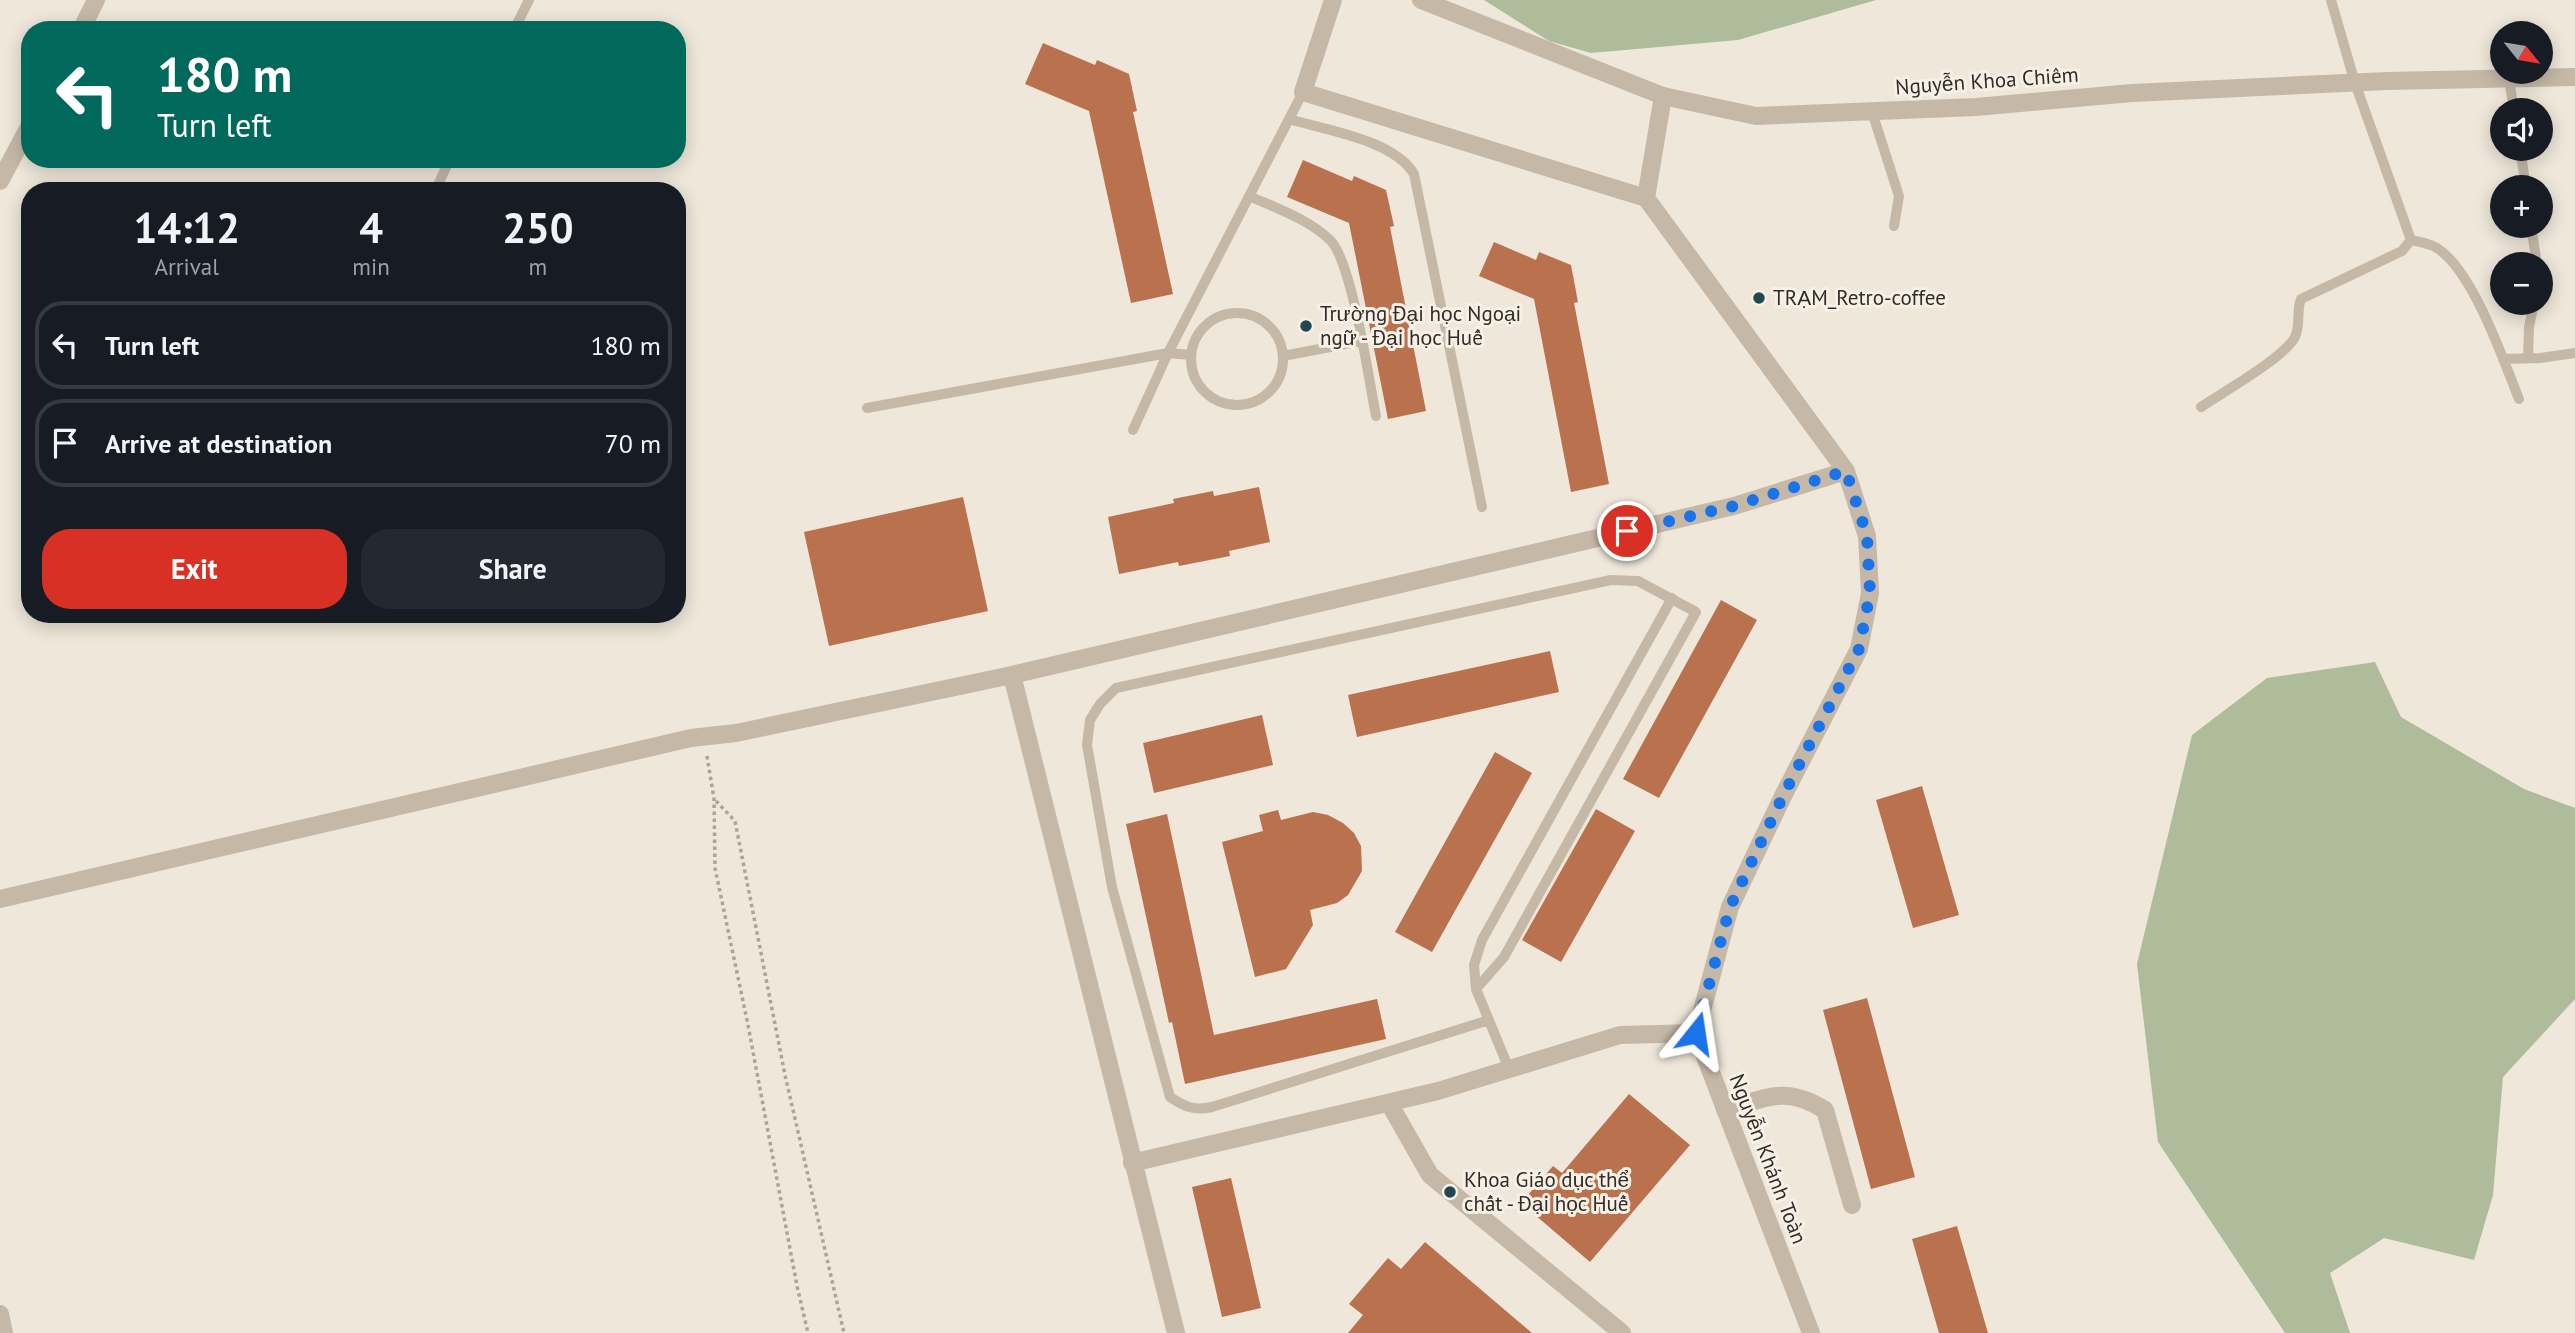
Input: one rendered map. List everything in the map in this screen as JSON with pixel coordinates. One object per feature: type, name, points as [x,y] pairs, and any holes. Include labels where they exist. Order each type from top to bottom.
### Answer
[{"type":"street","points":[[85,21],[96,0]]},
{"type":"street","points":[[1132,1163],[1438,1091],[1620,1035],[1696,1033],[1730,907],[1789,783],[1859,649],[1870,593],[1867,536],[1846,471],[1646,198],[1303,92],[1334,0]]},
{"type":"street","name":"Nguyễn Khoa Chiêm","points":[[1421,0],[1663,96],[1756,116],[1976,107],[2132,93],[2490,80]]},
{"type":"street","name":"Nguyễn Khoa Chiêm","points":[[2553,78],[2575,78]]},
{"type":"street","points":[[1646,198],[1663,96]]},
{"type":"street","points":[[0,181],[21,142]]},
{"type":"street","points":[[0,899],[704,737],[736,733],[1012,675],[1734,506],[1846,471]]},
{"type":"street","points":[[1012,675],[1176,1333]]},
{"type":"street","name":"Nguyễn Khánh Toàn","points":[[1696,1033],[1811,1333]]},
{"type":"street","points":[[1725,1110],[1791,1094],[1808,1099],[1825,1110],[1852,1205]]},
{"type":"street","points":[[1389,1103],[1430,1175],[1622,1333]]},
{"type":"street","points":[[0,1314],[4,1333]]},
{"type":"lane","points":[[518,21],[529,0]]},
{"type":"lane","points":[[2331,0],[2355,83],[2411,240]]},
{"type":"lane","points":[[1133,430],[1168,353],[1303,92]]},
{"type":"lane","points":[[1872,111],[1899,196],[1894,226]]},
{"type":"lane","points":[[1289,119],[1379,146],[1407,163],[1414,174],[1482,507]]},
{"type":"lane","points":[[1249,196],[1296,218],[1331,241],[1341,254],[1376,416]]},
{"type":"lane","points":[[2411,240],[2430,244],[2449,257],[2468,287],[2519,399]]},
{"type":"lane","points":[[2201,407],[2273,359],[2294,340],[2299,329],[2298,308],[2301,299],[2402,251],[2411,240]]},
{"type":"lane","points":[[1241,313],[1258,318],[1272,330],[1281,345],[1283,356],[1279,378],[1266,395],[1250,404],[1233,405],[1215,400],[1201,389],[1193,373],[1191,355],[1196,338],[1208,324],[1223,315],[1241,313]]},
{"type":"lane","points":[[2528,358],[2532,315]]},
{"type":"lane","points":[[1283,356],[1360,341]]},
{"type":"lane","points":[[2503,359],[2575,352]]},
{"type":"lane","points":[[867,408],[1168,353],[1191,355]]},
{"type":"lane","points":[[1476,989],[1504,957],[1696,612],[1638,582],[1611,580],[1116,688],[1100,704],[1090,720],[1087,745],[1112,887],[1170,1097],[1184,1107],[1197,1110],[1212,1107],[1489,1020]]},
{"type":"lane","points":[[1509,1069],[1476,989],[1474,965],[1482,940],[1672,598]]},
{"type":"path","points":[[704,737],[714,799],[715,868],[808,1333]]},
{"type":"path","points":[[714,799],[735,821],[785,1075],[844,1333]]},
{"type":"green space","points":[[1484,0],[1876,0],[1738,40],[1591,53],[1549,41]]},
{"type":"green space","points":[[2375,662],[2401,717],[2524,789],[2575,808],[2575,999],[2503,1077],[2493,1195],[2474,1260],[2384,1238],[2330,1273],[2350,1333],[2285,1333],[2158,1142],[2137,964],[2192,735],[2267,678]]},
{"type":"building","points":[[1043,43],[1095,65],[1097,60],[1129,74],[1137,111],[1133,112],[1173,294],[1131,303],[1089,111],[1025,84]]},
{"type":"building","points":[[1303,160],[1352,181],[1354,176],[1386,190],[1394,226],[1390,227],[1426,411],[1388,419],[1349,223],[1287,197]]},
{"type":"building","points":[[1494,242],[1536,260],[1539,252],[1571,265],[1578,302],[1574,303],[1609,484],[1571,492],[1534,299],[1479,276]]},
{"type":"building","points":[[1259,487],[1270,542],[1229,551],[1230,556],[1179,566],[1178,562],[1119,574],[1108,517],[1174,503],[1173,499],[1213,491],[1214,496]]},
{"type":"building","points":[[963,497],[988,611],[829,646],[804,532]]},
{"type":"building","points":[[1721,600],[1757,620],[1659,798],[1623,779]]},
{"type":"building","points":[[1550,651],[1559,692],[1357,737],[1348,695]]},
{"type":"building","points":[[1262,715],[1273,765],[1154,793],[1143,743]]},
{"type":"building","points":[[1495,752],[1532,773],[1432,952],[1395,932]]},
{"type":"building","points":[[1922,786],[1959,915],[1913,928],[1876,800]]},
{"type":"building","points":[[1596,809],[1635,831],[1561,962],[1522,940]]},
{"type":"building","points":[[1278,810],[1281,820],[1313,812],[1328,815],[1343,823],[1354,833],[1361,846],[1362,871],[1348,895],[1337,903],[1310,910],[1313,925],[1286,969],[1255,977],[1222,842],[1263,831],[1259,815]]},
{"type":"building","points":[[1167,814],[1214,1035],[1377,999],[1386,1039],[1185,1084],[1172,1022],[1169,1023],[1126,824]]},
{"type":"building","points":[[1867,998],[1915,1177],[1871,1189],[1823,1010]]},
{"type":"building","points":[[1629,1094],[1690,1145],[1590,1262],[1521,1203],[1553,1166],[1562,1173]]},
{"type":"building","points":[[1231,1178],[1261,1308],[1222,1317],[1192,1187]]},
{"type":"building","points":[[1957,1226],[1988,1333],[1939,1333],[1912,1239]]},
{"type":"building","points":[[1425,1242],[1532,1333],[1348,1333],[1363,1315],[1349,1304],[1388,1258],[1401,1269]]},
{"type":"place","name":"TRẠM_Retro-coffee","points":[[1759,298]]},
{"type":"place","name":"Trường Đại học Ngoại ngữ - Đại học Huế","points":[[1306,326]]},
{"type":"place","name":"Khoa Giáo dục thể chất - Đại học Huế","points":[[1450,1192]]},
{"type":"route","points":[[1627,531],[1734,506],[1846,471],[1867,536],[1870,593],[1859,649],[1784,794],[1730,907],[1696,1033]]}]
